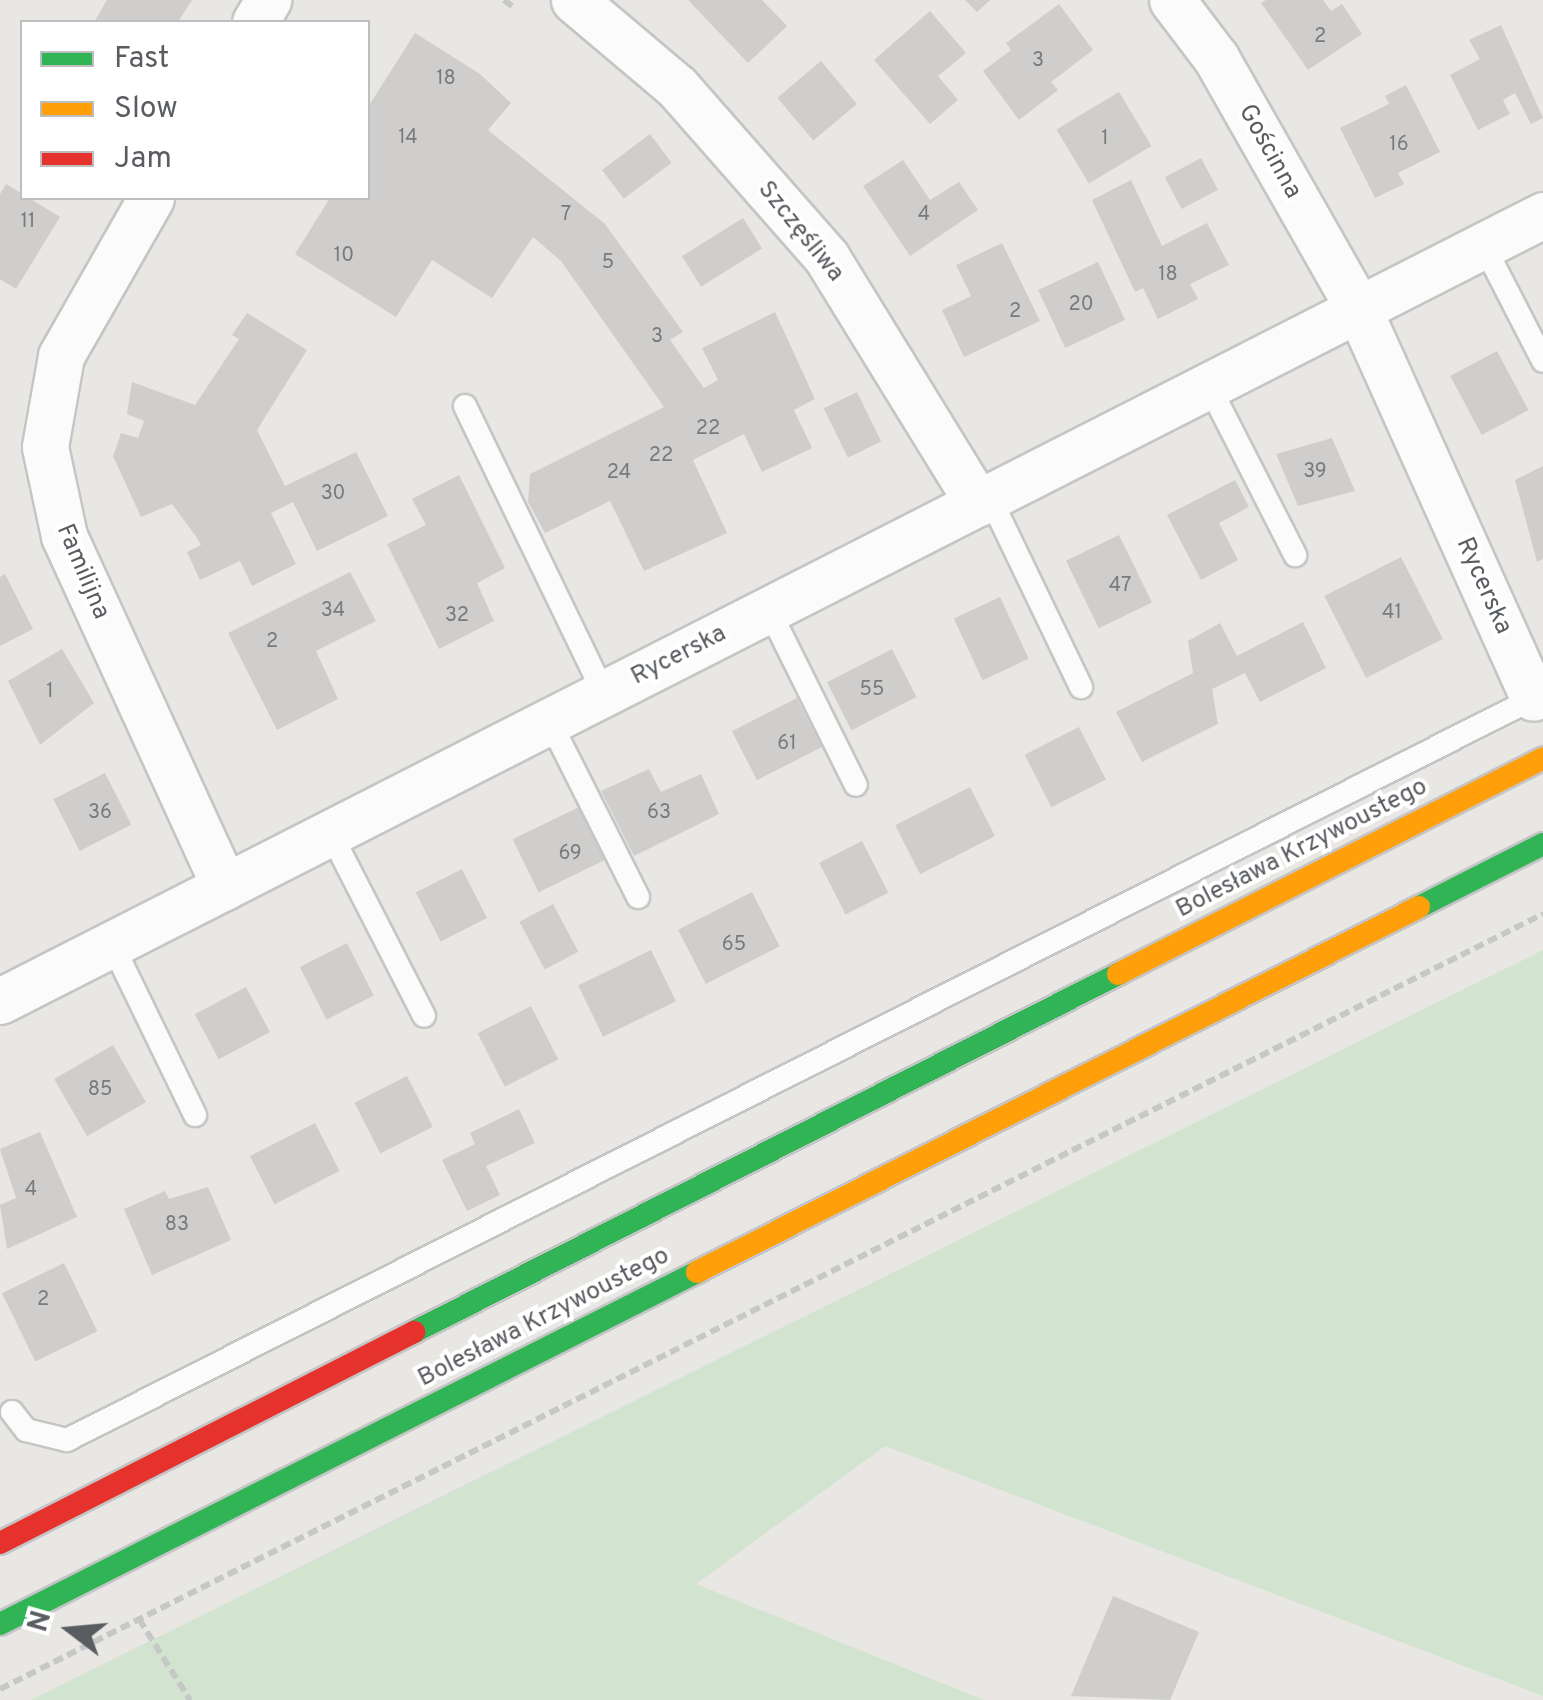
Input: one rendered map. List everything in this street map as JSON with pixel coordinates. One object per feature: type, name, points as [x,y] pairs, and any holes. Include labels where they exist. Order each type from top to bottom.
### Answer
[{"type":"main road","name":"Bolesława Krzywoustego","points":[[2,1536],[1543,758]]},
{"type":"main road","name":"Bolesława Krzywoustego","points":[[0,1624],[1543,844]]},
{"type":"main road","points":[[1086,990],[1120,1000]]},
{"type":"main road","points":[[1114,1061],[1126,1031]]},
{"type":"street","name":"Szczęśliwa","points":[[574,0],[677,87],[827,258],[984,500]]},
{"type":"street","name":"Gościnna","points":[[1172,0],[1216,58],[1359,310]]},
{"type":"street","name":"Familijna","points":[[149,200],[61,356],[46,447],[64,536],[225,887]]},
{"type":"street","name":"Rycerska","points":[[0,1001],[1543,216]]},
{"type":"street","name":"Rycerska","points":[[1359,310],[1538,695]]},
{"type":"lane","points":[[1484,246],[1543,361]]},
{"type":"lane","points":[[1209,386],[1295,555]]},
{"type":"lane","points":[[465,406],[604,694]]},
{"type":"lane","points":[[984,500],[1081,687]]},
{"type":"lane","points":[[769,610],[856,785]]},
{"type":"lane","points":[[12,1412],[26,1430],[67,1440],[1538,695]]},
{"type":"lane","points":[[550,722],[638,897]]},
{"type":"lane","points":[[331,834],[424,1016]]},
{"type":"lane","points":[[113,946],[196,1115]]},
{"type":"path","points":[[504,0],[512,6]]},
{"type":"path","points":[[0,1689],[1543,914]]},
{"type":"path","points":[[139,1618],[190,1700]]},
{"type":"green space","points":[[1543,950],[1543,1696],[885,1446],[696,1584],[984,1700],[31,1700]]},
{"type":"building","points":[[107,0],[192,0],[179,20],[95,20]]},
{"type":"building","points":[[688,0],[762,0],[787,26],[748,63]]},
{"type":"building","points":[[965,0],[990,0],[977,12]]},
{"type":"building","points":[[1323,0],[1331,11],[1342,4],[1362,34],[1308,70],[1261,3]]},
{"type":"building","points":[[1059,4],[1093,50],[1051,82],[1058,90],[1019,120],[983,71],[1011,50],[1006,43]]},
{"type":"building","points":[[930,11],[966,53],[938,76],[958,100],[930,124],[874,60]]},
{"type":"building","points":[[1501,25],[1543,118],[1531,124],[1515,93],[1503,100],[1510,114],[1478,130],[1450,75],[1480,59],[1469,40]]},
{"type":"building","points":[[415,33],[480,74],[511,103],[488,130],[605,224],[683,332],[670,340],[704,388],[718,380],[702,348],[775,312],[815,399],[794,410],[812,448],[762,472],[744,434],[693,460],[727,533],[644,571],[610,501],[545,533],[528,502],[530,474],[664,407],[561,261],[533,237],[492,298],[432,260],[396,317],[295,254],[329,200],[370,200],[370,104]]},
{"type":"building","points":[[821,61],[857,104],[813,141],[777,98]]},
{"type":"building","points":[[1406,85],[1440,152],[1398,173],[1404,184],[1375,198],[1340,128],[1389,104],[1385,96]]},
{"type":"building","points":[[1119,92],[1151,146],[1089,184],[1056,130]]},
{"type":"building","points":[[650,134],[672,163],[624,199],[602,170]]},
{"type":"building","points":[[1201,158],[1218,190],[1182,209],[1165,177]]},
{"type":"building","points":[[903,160],[930,200],[959,182],[978,210],[910,256],[863,186]]},
{"type":"building","points":[[1131,180],[1162,246],[1207,223],[1229,265],[1190,284],[1198,299],[1158,319],[1143,288],[1135,292],[1092,200]]},
{"type":"building","points":[[6,184],[20,193],[20,200],[32,200],[60,217],[16,289],[0,279],[0,194]]},
{"type":"building","points":[[743,218],[762,249],[701,287],[682,256]]},
{"type":"building","points":[[1002,243],[1040,321],[964,357],[942,310],[971,296],[956,265]]},
{"type":"building","points":[[1098,262],[1125,320],[1065,348],[1038,290]]},
{"type":"building","points":[[247,313],[307,350],[257,430],[285,486],[356,452],[388,516],[317,551],[293,502],[271,513],[296,564],[252,586],[240,561],[200,580],[187,552],[201,545],[195,535],[172,504],[141,517],[113,456],[121,433],[138,438],[144,421],[127,414],[132,382],[195,405],[239,339],[232,335]]},
{"type":"building","points":[[1497,351],[1528,410],[1482,435],[1450,376]]},
{"type":"building","points":[[857,392],[881,441],[848,458],[824,408]]},
{"type":"building","points":[[1332,438],[1355,491],[1298,506],[1276,454]]},
{"type":"building","points":[[1543,466],[1543,559],[1537,562],[1515,480]]},
{"type":"building","points":[[459,475],[505,568],[477,583],[494,621],[439,649],[387,544],[426,525],[412,499]]},
{"type":"building","points":[[1235,480],[1249,507],[1219,523],[1238,560],[1201,580],[1167,515]]},
{"type":"building","points":[[1119,535],[1152,602],[1099,628],[1066,561]]},
{"type":"building","points":[[1401,557],[1443,639],[1366,678],[1324,596]]},
{"type":"building","points":[[350,572],[376,621],[316,651],[338,699],[277,730],[228,633]]},
{"type":"building","points":[[5,574],[33,629],[0,646],[0,577]]},
{"type":"building","points":[[1000,597],[1029,659],[983,680],[954,619]]},
{"type":"building","points":[[1303,622],[1326,668],[1260,702],[1245,673],[1212,689],[1218,724],[1142,762],[1116,712],[1193,673],[1188,641],[1220,623],[1237,656]]},
{"type":"building","points":[[62,649],[94,703],[40,745],[8,681]]},
{"type":"building","points":[[892,649],[917,697],[851,730],[827,682]]},
{"type":"building","points":[[797,698],[822,747],[757,780],[732,731]]},
{"type":"building","points":[[1079,727],[1106,780],[1051,807],[1025,755]]},
{"type":"building","points":[[649,769],[661,792],[701,774],[719,814],[634,856],[601,791]]},
{"type":"building","points":[[105,773],[131,825],[80,851],[53,799]]},
{"type":"building","points":[[970,787],[995,836],[920,874],[895,825]]},
{"type":"building","points":[[581,806],[607,859],[539,892],[513,839]]},
{"type":"building","points":[[862,841],[888,893],[846,914],[819,863]]},
{"type":"building","points":[[462,869],[487,918],[441,942],[416,893]]},
{"type":"building","points":[[752,892],[780,946],[706,984],[678,930]]},
{"type":"building","points":[[553,904],[578,952],[545,970],[519,922]]},
{"type":"building","points":[[347,943],[374,996],[327,1020],[300,967]]},
{"type":"building","points":[[651,950],[676,1001],[603,1037],[578,986]]},
{"type":"building","points":[[246,987],[270,1032],[219,1059],[195,1014]]},
{"type":"building","points":[[531,1006],[558,1059],[505,1087],[478,1033]]},
{"type":"building","points":[[113,1045],[146,1102],[87,1136],[54,1079]]},
{"type":"building","points":[[407,1076],[433,1127],[380,1154],[354,1103]]},
{"type":"building","points":[[519,1109],[535,1143],[486,1166],[500,1195],[467,1211],[442,1160],[475,1144],[470,1133]]},
{"type":"building","points":[[315,1123],[340,1171],[274,1204],[250,1156]]},
{"type":"building","points":[[40,1132],[77,1217],[7,1249],[0,1205],[16,1198],[0,1149]]},
{"type":"building","points":[[208,1187],[231,1240],[152,1275],[124,1209],[165,1191],[169,1199]]},
{"type":"building","points":[[64,1263],[97,1331],[35,1362],[2,1293]]},
{"type":"building","points":[[1113,1596],[1199,1632],[1170,1700],[1071,1696]]},
{"type":"traffic: fast","points":[[1419,907],[1543,844]]},
{"type":"traffic: fast","points":[[414,1332],[1118,974]]},
{"type":"traffic: fast","points":[[0,1624],[697,1272]]},
{"type":"traffic: slow","points":[[1118,974],[1543,758]]},
{"type":"traffic: slow","points":[[697,1272],[1419,907]]},
{"type":"traffic: jam","points":[[0,1543],[414,1332]]}]
